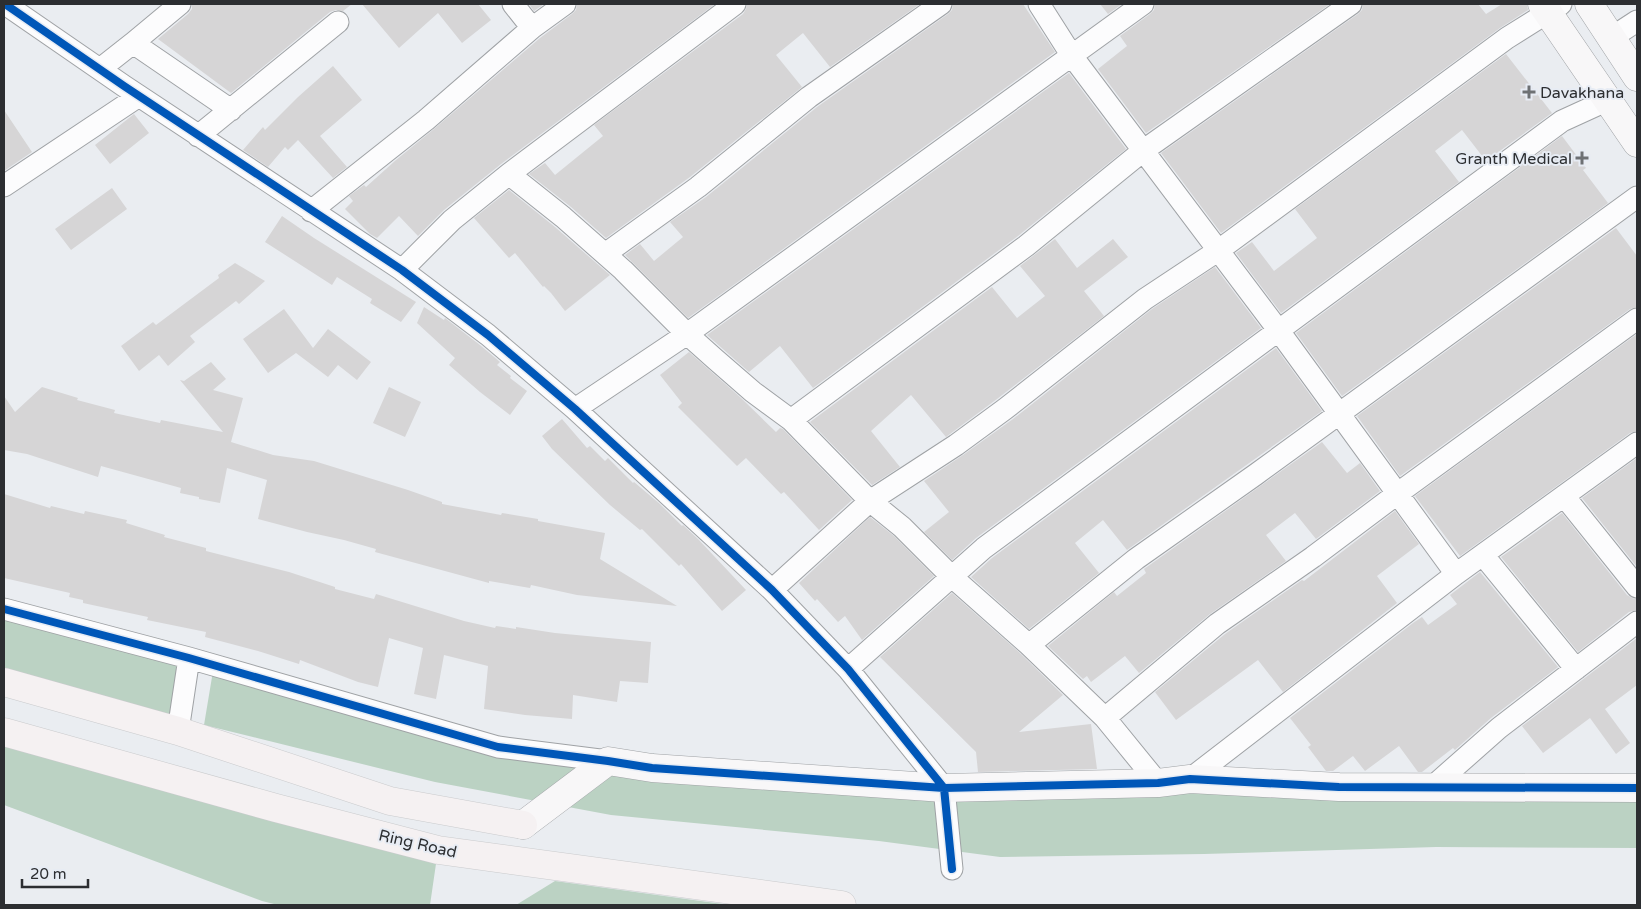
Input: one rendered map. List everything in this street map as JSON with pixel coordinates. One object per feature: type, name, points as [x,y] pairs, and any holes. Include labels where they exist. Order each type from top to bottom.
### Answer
[{"type":"main road","points":[[4,682],[178,731],[390,801],[523,824]]},
{"type":"main road","name":"Ring Road","points":[[4,732],[276,808],[438,850],[842,905]]},
{"type":"street","points":[[100,69],[180,4]]},
{"type":"street","points":[[513,4],[532,28]]},
{"type":"street","points":[[311,211],[426,120],[532,28],[565,4]]},
{"type":"street","points":[[402,270],[452,220],[509,174],[735,4]]},
{"type":"street","points":[[604,254],[698,186],[809,97],[941,4]]},
{"type":"street","points":[[1039,4],[1072,56],[1219,250],[1456,574]]},
{"type":"street","points":[[575,409],[687,334],[1143,4]]},
{"type":"street","points":[[791,420],[1026,246],[1144,150],[1351,4]]},
{"type":"street","points":[[1589,4],[1637,77]]},
{"type":"street","points":[[5,6],[402,270],[488,335],[575,409],[772,590],[848,669],[944,788],[952,869]]},
{"type":"street","points":[[772,590],[870,501],[956,445],[1145,299],[1219,250],[1550,6],[1637,143]]},
{"type":"street","points":[[1611,38],[1637,21]]},
{"type":"street","points":[[198,136],[338,22]]},
{"type":"street","points":[[133,43],[231,110]]},
{"type":"street","points":[[4,186],[139,96]]},
{"type":"street","points":[[848,669],[984,548],[1562,121],[1608,100]]},
{"type":"street","points":[[509,174],[563,217],[687,334],[753,392],[791,420],[870,501],[902,527],[951,576],[1029,645],[1105,718],[1158,783]]},
{"type":"street","points":[[1029,645],[1136,559],[1637,197]]},
{"type":"street","points":[[1105,718],[1217,624],[1313,557],[1637,319]]},
{"type":"street","points":[[1190,779],[1456,574],[1637,443]]},
{"type":"street","points":[[1564,496],[1637,587]]},
{"type":"street","points":[[1483,554],[1576,669]]},
{"type":"street","points":[[4,609],[189,658],[498,747],[652,768],[944,788],[1158,783],[1190,779],[1339,787],[1637,788]]},
{"type":"street","points":[[1431,788],[1499,728],[1637,622]]},
{"type":"street","points":[[178,731],[189,658]]},
{"type":"street","points":[[523,824],[608,761]]},
{"type":"green space","points":[[4,609],[189,658],[178,731],[4,682]]},
{"type":"green space","points":[[214,665],[498,747],[944,788],[1637,788],[1637,848],[1436,847],[1204,854],[1000,857],[879,841],[611,815],[435,782],[204,725]]},
{"type":"green space","points":[[4,732],[438,850],[430,905],[278,905],[262,901],[4,805]]},
{"type":"green space","points":[[555,881],[730,905],[516,905]]},
{"type":"building","points":[[192,4],[352,4],[343,11],[336,10],[330,12],[231,93],[158,39],[188,14],[192,9]]},
{"type":"building","points":[[362,4],[478,4],[491,20],[462,43],[438,13],[399,48]]},
{"type":"building","points":[[529,4],[544,4],[534,11]]},
{"type":"building","points":[[577,4],[715,4],[501,164],[444,210],[418,236],[399,216],[377,238],[370,234],[345,209],[353,201],[349,196],[364,185],[366,187],[540,38],[572,14],[576,10]]},
{"type":"building","points":[[747,4],[920,4],[830,67],[803,33],[776,55],[802,87],[690,177],[606,238],[529,174],[545,163],[555,175],[603,136],[594,125],[743,14]]},
{"type":"building","points":[[953,4],[1023,4],[1055,52],[688,318],[625,255],[640,244],[654,261],[683,237],[670,222],[706,197],[817,107],[948,14],[952,10]]},
{"type":"building","points":[[1100,4],[1122,4],[1108,14]]},
{"type":"building","points":[[1155,4],[1330,4],[1146,133],[1098,69],[1127,46],[1120,36],[1150,14],[1154,10]]},
{"type":"building","points":[[1363,4],[1478,4],[1486,14],[1502,4],[1527,4],[1528,10],[1500,28],[1221,233],[1161,153],[1358,14],[1362,10]]},
{"type":"building","points":[[1506,54],[1552,113],[1486,161],[1462,130],[1435,151],[1459,182],[1281,313],[1236,253],[1252,242],[1274,271],[1317,238],[1295,209]]},
{"type":"building","points":[[333,66],[362,100],[320,136],[347,167],[333,178],[298,140],[288,150],[285,147],[268,167],[243,150],[263,127],[265,130]]},
{"type":"building","points":[[1069,73],[1126,149],[1018,236],[813,388],[780,346],[749,372],[707,335]]},
{"type":"building","points":[[4,110],[32,152],[4,171]]},
{"type":"building","points":[[134,114],[149,133],[110,164],[95,145]]},
{"type":"building","points":[[1562,136],[1586,168],[1583,170],[1608,203],[1342,396],[1296,333]]},
{"type":"building","points":[[112,188],[127,209],[71,250],[55,229]]},
{"type":"building","points":[[509,190],[610,275],[565,311],[515,253],[509,258],[474,218]]},
{"type":"building","points":[[282,216],[416,302],[401,322],[370,303],[372,299],[337,277],[332,285],[265,242]]},
{"type":"building","points":[[1616,228],[1637,256],[1637,307],[1630,309],[1400,476],[1357,416]]},
{"type":"building","points":[[1055,239],[1077,268],[1113,239],[1128,257],[1084,291],[1104,316],[946,437],[911,395],[871,431],[900,467],[872,485],[810,422],[992,287],[1017,318],[1045,296],[1020,266]]},
{"type":"building","points":[[235,263],[265,281],[239,304],[236,301],[190,336],[195,342],[168,366],[159,355],[139,371],[121,346],[153,322],[156,325],[219,278],[218,275]]},
{"type":"building","points":[[1215,267],[1261,328],[976,538],[952,560],[924,532],[949,512],[924,481],[1013,419],[1152,309]]},
{"type":"building","points":[[424,307],[444,320],[445,318],[480,345],[500,362],[497,365],[511,376],[510,378],[527,391],[510,415],[449,365],[455,358],[417,323]]},
{"type":"building","points":[[284,309],[313,348],[328,329],[371,362],[357,380],[338,365],[328,377],[296,353],[268,373],[243,339]]},
{"type":"building","points":[[1637,334],[1637,431],[1630,433],[1460,556],[1415,496]]},
{"type":"building","points":[[1276,348],[1322,411],[1127,550],[1103,520],[1075,543],[1099,573],[1029,629],[971,577],[992,558]]},
{"type":"building","points":[[689,352],[776,432],[780,428],[783,429],[852,500],[819,530],[784,492],[781,494],[746,458],[737,466],[678,407],[682,403],[660,375]]},
{"type":"building","points":[[211,362],[226,379],[213,390],[243,398],[231,442],[273,455],[314,461],[408,490],[442,502],[442,504],[501,515],[502,513],[538,519],[538,521],[605,533],[600,559],[677,606],[577,595],[531,585],[530,588],[489,581],[489,583],[375,552],[376,549],[344,540],[258,519],[267,480],[227,468],[220,503],[180,493],[181,488],[101,466],[98,477],[27,454],[4,450],[4,396],[15,412],[42,387],[78,398],[77,400],[115,410],[114,413],[160,423],[161,420],[223,432],[180,380],[184,381]]},
{"type":"building","points":[[389,387],[421,402],[405,437],[373,423]]},
{"type":"building","points":[[562,419],[587,448],[590,446],[605,461],[608,458],[633,483],[683,525],[746,590],[722,611],[681,564],[679,566],[642,529],[640,530],[610,505],[552,449],[542,436]]},
{"type":"building","points":[[1322,442],[1347,473],[1360,463],[1380,491],[1316,539],[1295,513],[1266,535],[1286,561],[1210,614],[1139,673],[1125,656],[1091,682],[1087,676],[1083,679],[1048,646],[1114,592],[1117,596],[1146,573],[1144,569]]},
{"type":"building","points":[[1637,458],[1637,567],[1582,498]]},
{"type":"building","points":[[4,494],[50,508],[51,506],[84,514],[85,511],[127,520],[126,523],[165,535],[164,537],[206,548],[206,551],[289,572],[335,587],[335,589],[374,599],[376,594],[464,621],[495,628],[496,626],[516,629],[516,627],[555,633],[651,642],[648,683],[620,681],[617,702],[573,695],[572,719],[525,715],[484,709],[488,666],[444,655],[436,699],[414,694],[423,648],[389,638],[378,687],[358,682],[300,660],[299,664],[205,637],[206,632],[147,620],[148,617],[83,603],[83,600],[69,597],[70,593],[4,578]]},
{"type":"building","points":[[1395,511],[1419,544],[1377,576],[1397,603],[1283,692],[1258,660],[1176,720],[1155,692],[1225,634],[1302,580],[1304,581]]},
{"type":"building","points":[[1562,513],[1627,595],[1637,599],[1637,610],[1629,612],[1578,652],[1501,557]]},
{"type":"building","points":[[870,517],[894,536],[934,576],[862,640],[845,616],[838,622],[799,583]]},
{"type":"building","points":[[1480,572],[1558,667],[1491,718],[1455,750],[1453,748],[1422,772],[1418,772],[1399,746],[1365,771],[1353,756],[1333,771],[1326,771],[1308,747],[1311,745],[1290,718],[1413,623],[1422,617],[1428,625],[1457,604],[1450,595]]},
{"type":"building","points":[[952,593],[1021,654],[1063,695],[1019,732],[1091,724],[1097,769],[978,772],[976,752],[880,657]]},
{"type":"building","points":[[1637,638],[1637,685],[1605,709],[1630,743],[1616,754],[1590,718],[1543,753],[1522,726]]},
{"type":"cycle path","points":[[5,4],[124,86],[402,270],[488,335],[575,409],[772,590],[848,669],[944,788],[952,869]]},
{"type":"cycle path","points":[[4,609],[189,658],[498,747],[652,768],[944,788],[1158,783],[1190,779],[1339,787],[1637,788]]},
{"type":"place","name":"Davakhana","points":[[1529,92]]},
{"type":"place","name":"Granth Medical","points":[[1582,158]]}]
